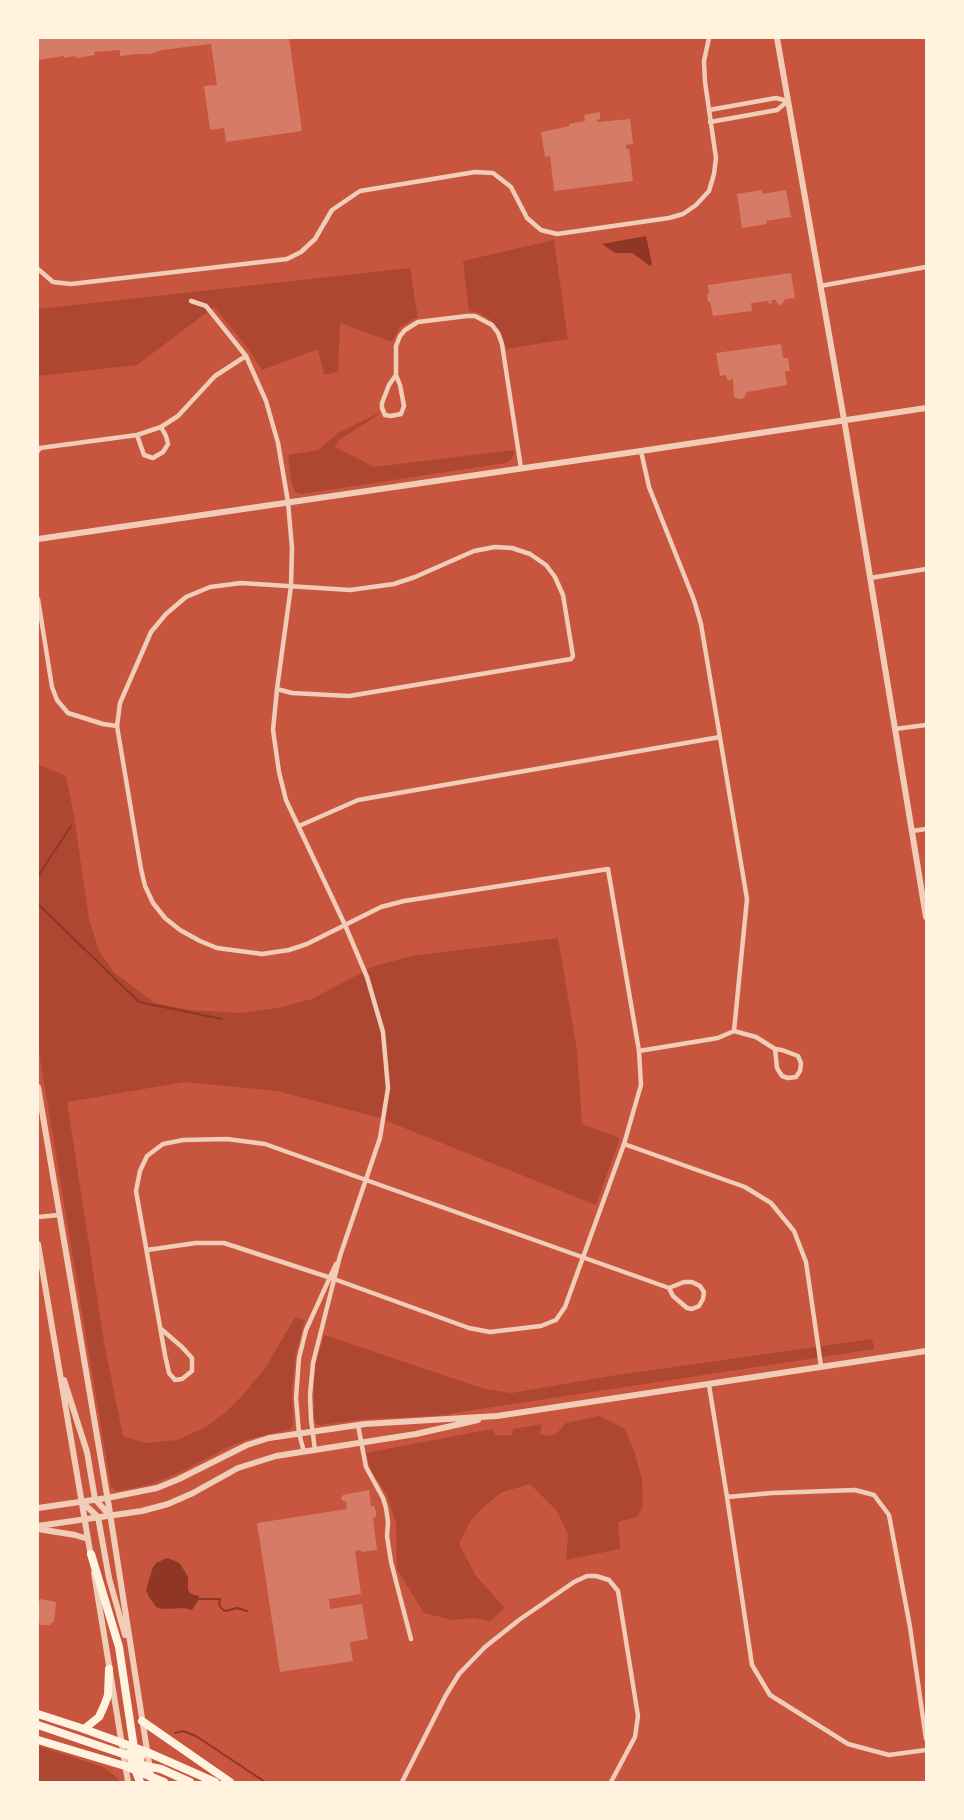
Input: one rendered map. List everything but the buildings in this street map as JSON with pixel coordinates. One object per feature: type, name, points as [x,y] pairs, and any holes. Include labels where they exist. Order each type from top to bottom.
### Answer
[{"type":"main road","points":[[91,1554],[119,1647],[134,1761],[140,1782]]},
{"type":"main road","points":[[84,1729],[99,1717],[104,1706],[108,1695],[109,1669]]},
{"type":"main road","points":[[38,1714],[122,1744],[152,1780],[164,1782]]},
{"type":"main road","points":[[142,1721],[230,1782]]},
{"type":"main road","points":[[38,1725],[161,1769],[190,1782]]},
{"type":"main road","points":[[38,1740],[134,1761],[147,1752],[215,1782]]},
{"type":"street","points":[[38,268],[53,282],[71,284],[287,259],[301,252],[315,239],[332,210],[360,191],[475,172],[493,173],[511,188],[527,218],[541,230],[556,234],[683,214],[696,205],[709,191],[714,174],[716,158],[704,61],[709,38]]},
{"type":"street","points":[[777,38],[927,917]]},
{"type":"street","points":[[709,110],[776,98],[788,102]]},
{"type":"street","points":[[711,122],[777,110],[788,102]]},
{"type":"street","points":[[820,286],[927,267]]},
{"type":"street","points":[[191,301],[206,306],[246,356],[266,401],[278,443],[288,501],[292,548],[291,586],[273,730],[279,772],[286,800],[367,977],[383,1032],[388,1088],[380,1138],[340,1256],[306,1330],[299,1358],[296,1398],[303,1452]]},
{"type":"street","points":[[396,375],[382,403],[385,415],[391,417],[401,414],[405,406],[396,375],[396,346],[400,336],[411,325],[418,322],[475,316],[492,325],[502,344],[521,468]]},
{"type":"street","points":[[38,450],[137,435],[161,427],[178,416],[215,376],[246,356]]},
{"type":"street","points":[[38,539],[927,408]]},
{"type":"street","points":[[137,435],[144,455],[153,458],[163,452],[168,444],[161,427]]},
{"type":"street","points":[[641,451],[649,487],[694,600],[701,624],[747,899],[734,1031]]},
{"type":"street","points":[[147,1250],[196,1243],[224,1243],[331,1278],[469,1328],[490,1332],[541,1326],[556,1320],[565,1307],[624,1144],[641,1085],[639,1051],[608,868],[404,901],[381,907],[307,944],[289,950],[262,954],[217,948],[180,930],[165,918],[153,903],[145,886],[117,726],[120,703],[151,632],[166,614],[186,597],[210,587],[241,583],[351,590],[394,584],[474,550],[495,547],[512,548],[530,554],[546,565],[555,577],[563,595],[573,656],[571,659],[349,696],[292,693],[277,689]]},
{"type":"street","points":[[870,578],[927,569]]},
{"type":"street","points":[[38,599],[52,687],[57,700],[68,713],[117,726]]},
{"type":"street","points":[[895,729],[927,725]]},
{"type":"street","points":[[299,826],[358,800],[720,737]]},
{"type":"street","points":[[912,831],[927,829]]},
{"type":"street","points":[[639,1051],[718,1038],[734,1031],[756,1037],[775,1049],[798,1056],[801,1063],[796,1077],[782,1076],[777,1068],[775,1049]]},
{"type":"street","points":[[38,1087],[110,1515],[147,1752],[134,1761],[128,1782]]},
{"type":"street","points":[[160,1328],[192,1358],[192,1371],[182,1379],[175,1380],[169,1373],[160,1328],[136,1191],[140,1171],[147,1156],[163,1144],[183,1140],[227,1139],[265,1144],[669,1288],[673,1296],[687,1308],[692,1309],[699,1306],[704,1299],[704,1292],[700,1286],[692,1282],[676,1284],[669,1288]]},
{"type":"street","points":[[624,1144],[745,1187],[771,1203],[794,1231],[806,1262],[821,1366]]},
{"type":"street","points":[[38,1217],[58,1215]]},
{"type":"street","points":[[38,1244],[122,1744]]},
{"type":"street","points":[[315,1450],[310,1378],[331,1278]]},
{"type":"street","points":[[38,1528],[85,1518],[142,1511],[168,1504],[193,1493],[224,1474],[253,1462],[303,1452],[416,1434],[496,1416],[927,1351]]},
{"type":"street","points":[[57,1359],[87,1452],[95,1500],[110,1515]]},
{"type":"street","points":[[709,1385],[752,1665],[770,1695],[848,1744],[889,1755],[927,1750]]},
{"type":"street","points":[[38,1508],[157,1488],[247,1445],[269,1438],[358,1425],[496,1416]]},
{"type":"street","points":[[358,1425],[366,1467],[386,1508],[391,1562],[411,1639]]},
{"type":"street","points":[[727,1497],[855,1490],[874,1495],[889,1515],[910,1627],[927,1739]]},
{"type":"street","points":[[82,1502],[98,1517],[109,1578],[132,1656]]},
{"type":"street","points":[[38,1528],[88,1539]]},
{"type":"street","points":[[402,1782],[459,1674],[485,1647],[519,1620],[574,1582],[596,1575],[609,1580],[618,1591],[638,1716],[635,1737],[611,1782]]},
{"type":"street","points":[[134,1761],[152,1780]]},
{"type":"shaded area","points":[[646,236],[652,264],[650,266],[632,253],[615,253],[602,244]]},
{"type":"shaded area","points":[[554,240],[568,339],[506,349],[502,334],[492,321],[480,313],[469,311],[463,261]]},
{"type":"shaded area","points":[[410,268],[418,318],[400,327],[392,342],[340,323],[338,372],[324,375],[318,349],[262,370],[246,346],[214,307],[137,365],[38,376],[38,309]]},
{"type":"shaded area","points":[[379,413],[339,440],[335,447],[374,467],[514,450],[514,455],[510,461],[505,463],[302,494],[295,492],[291,481],[288,455],[318,450],[338,433]]},
{"type":"shaded area","points":[[38,764],[66,776],[89,919],[99,951],[115,973],[155,1003],[190,1010],[240,1013],[278,1008],[312,999],[372,967],[411,956],[558,938],[577,1051],[582,1124],[620,1138],[596,1205],[377,1117],[277,1091],[185,1082],[67,1102],[104,1342],[123,1436],[145,1443],[177,1440],[204,1428],[225,1413],[266,1367],[295,1317],[305,1320],[296,1353],[292,1387],[292,1428],[228,1447],[185,1470],[152,1484],[117,1491],[111,1487],[38,1046]]},
{"type":"shaded area","points":[[324,1335],[485,1389],[512,1393],[610,1376],[872,1339],[874,1349],[434,1416],[365,1419],[320,1425],[316,1424],[314,1419],[314,1380]]},
{"type":"shaded area","points":[[599,1416],[624,1428],[634,1450],[642,1479],[643,1506],[637,1517],[618,1522],[620,1549],[566,1560],[568,1535],[557,1511],[530,1484],[502,1492],[481,1509],[470,1522],[459,1544],[476,1576],[505,1608],[490,1621],[473,1618],[452,1620],[424,1613],[397,1569],[396,1523],[387,1495],[371,1471],[366,1453],[492,1429],[496,1435],[512,1435],[513,1429],[542,1424],[540,1434],[551,1436],[566,1423]]},
{"type":"shaded area","points":[[167,1558],[181,1565],[188,1577],[188,1590],[191,1594],[199,1596],[192,1610],[162,1609],[156,1607],[149,1597],[146,1590],[153,1567]]},
{"type":"shaded area","points":[[38,1746],[103,1767],[120,1782],[38,1782]]},
{"type":"waterway","points":[[38,876],[71,826]]},
{"type":"waterway","points":[[38,904],[139,1002],[222,1019]]},
{"type":"waterway","points":[[199,1599],[220,1599],[219,1605],[223,1610],[237,1608],[247,1611]]},
{"type":"waterway","points":[[175,1733],[183,1731],[196,1736],[265,1782]]}]
